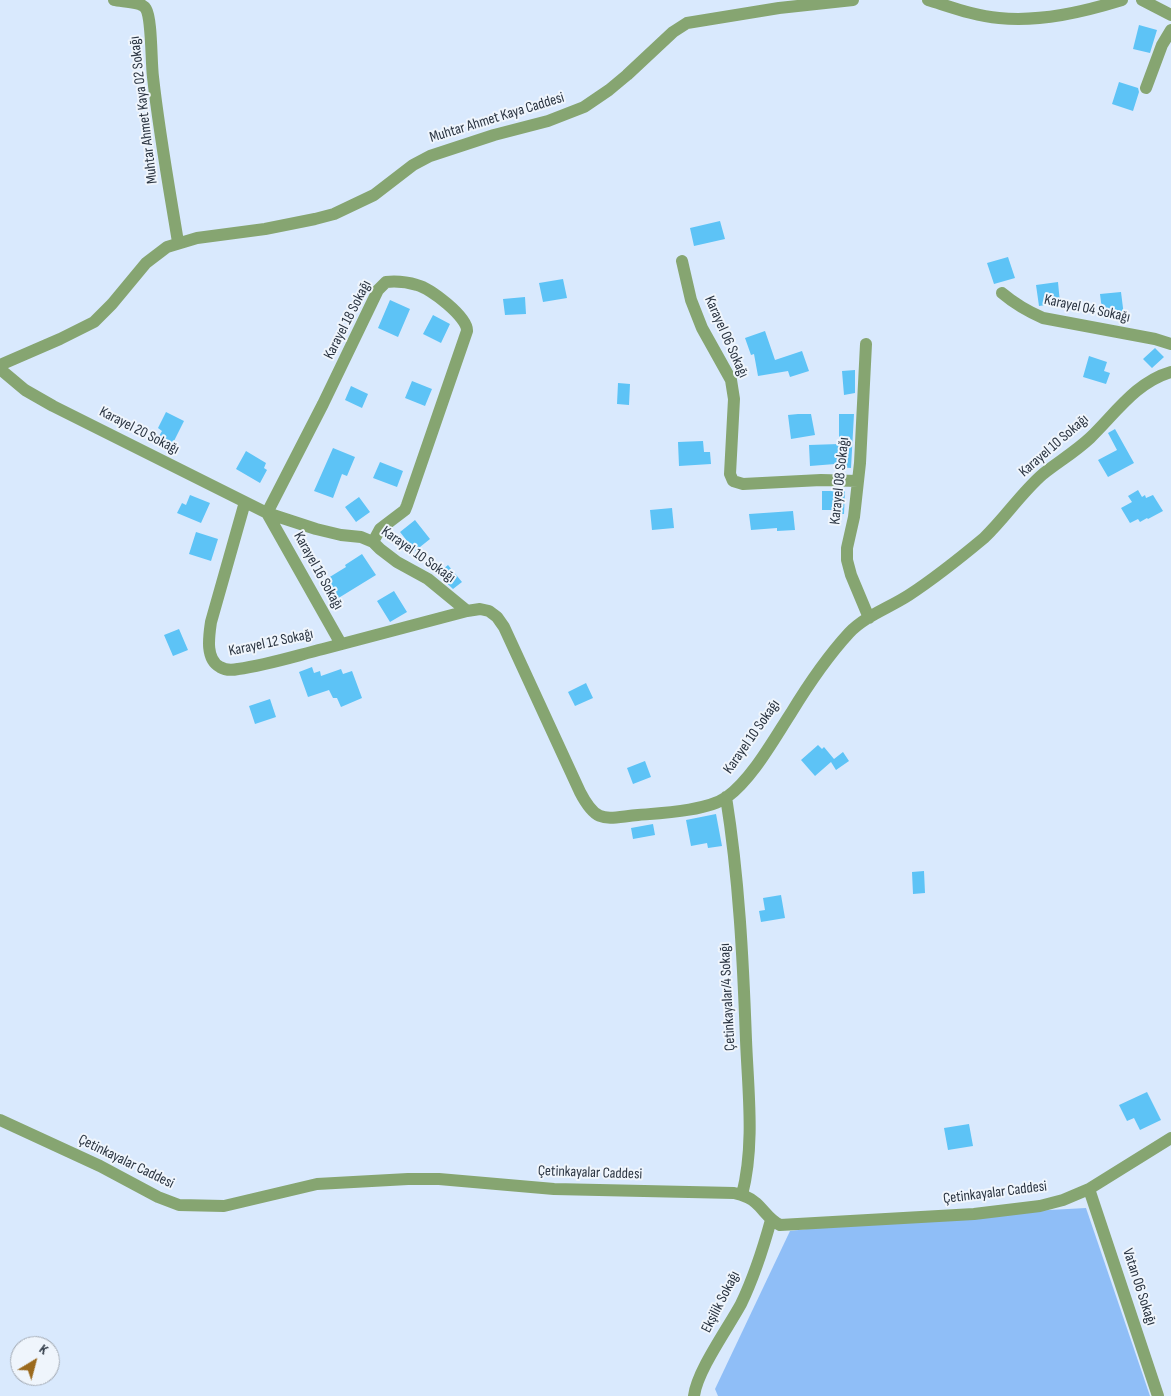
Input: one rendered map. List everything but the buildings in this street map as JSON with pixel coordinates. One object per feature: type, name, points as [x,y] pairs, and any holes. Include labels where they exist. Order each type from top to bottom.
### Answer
[{"type":"street","name":"Muhtar Ahmet Kaya 02 Sokağı","points":[[114,0],[142,5],[146,8],[148,14],[153,78],[178,242]]},
{"type":"street","name":"Muhtar Ahmet Kaya Caddesi","points":[[0,365],[94,322],[112,304],[131,280],[157,253],[166,247],[197,238],[265,229],[334,214],[374,195],[413,165],[430,156],[494,135],[548,121],[584,107],[621,80],[673,32],[687,23],[779,8],[853,0]]},
{"type":"street","points":[[928,0],[979,15],[1000,18],[1086,11],[1102,3],[1122,0]]},
{"type":"street","points":[[1142,0],[1171,15]]},
{"type":"street","points":[[1146,88],[1162,45],[1171,30]]},
{"type":"street","name":"Karayel 06 Sokağı","points":[[682,261],[691,300],[702,328],[731,380],[734,399],[730,474],[733,481],[743,484],[821,480],[858,481]]},
{"type":"street","name":"Karayel 18 Sokağı","points":[[267,514],[378,290],[386,282],[418,285],[462,318],[467,326],[467,331],[408,505],[405,510],[380,529],[373,542]]},
{"type":"street","name":"Karayel 04 Sokağı","points":[[1002,292],[1012,302],[1043,318],[1155,339],[1171,344]]},
{"type":"street","name":"Karayel 08 Sokağı","points":[[866,344],[858,481],[847,548],[847,560],[851,575],[869,618]]},
{"type":"street","name":"Karayel 20 Sokağı","points":[[0,369],[25,390],[54,406],[267,514]]},
{"type":"street","name":"Karayel 10 Sokağı","points":[[267,514],[316,529],[361,537],[373,542],[397,562],[428,579],[467,611],[480,609],[490,611],[504,627],[580,792],[593,812],[600,816],[610,817],[663,813],[707,806],[726,797],[756,766],[801,696],[849,633],[869,618],[908,596],[957,560],[999,523],[1042,475],[1071,455],[1088,440],[1133,392],[1161,375],[1171,372]]},
{"type":"street","name":"Karayel 12 Sokağı","points":[[245,502],[211,622],[210,652],[214,662],[225,670],[237,670],[467,611]]},
{"type":"street","name":"Karayel 16 Sokağı","points":[[267,514],[341,644]]},
{"type":"street","name":"Çetinkayalar/4 Sokağı","points":[[726,797],[734,842],[740,914],[749,1105],[748,1160],[742,1195]]},
{"type":"street","name":"Çetinkayalar Caddesi","points":[[0,1120],[100,1166],[158,1197],[179,1205],[224,1206],[317,1184],[439,1179],[596,1191],[734,1193],[748,1197],[757,1203],[771,1220],[780,1225],[930,1218],[1002,1212],[1063,1200],[1089,1189],[1171,1138]]},
{"type":"street","name":"Vatan 06 Sokağı","points":[[1089,1189],[1158,1396]]},
{"type":"street","name":"Ekşilik Sokağı","points":[[694,1396],[695,1388],[702,1372],[733,1318],[759,1263],[771,1220]]},
{"type":"shaded area","points":[[1086,1208],[1150,1396],[718,1396],[715,1389],[790,1231],[902,1218]]}]
